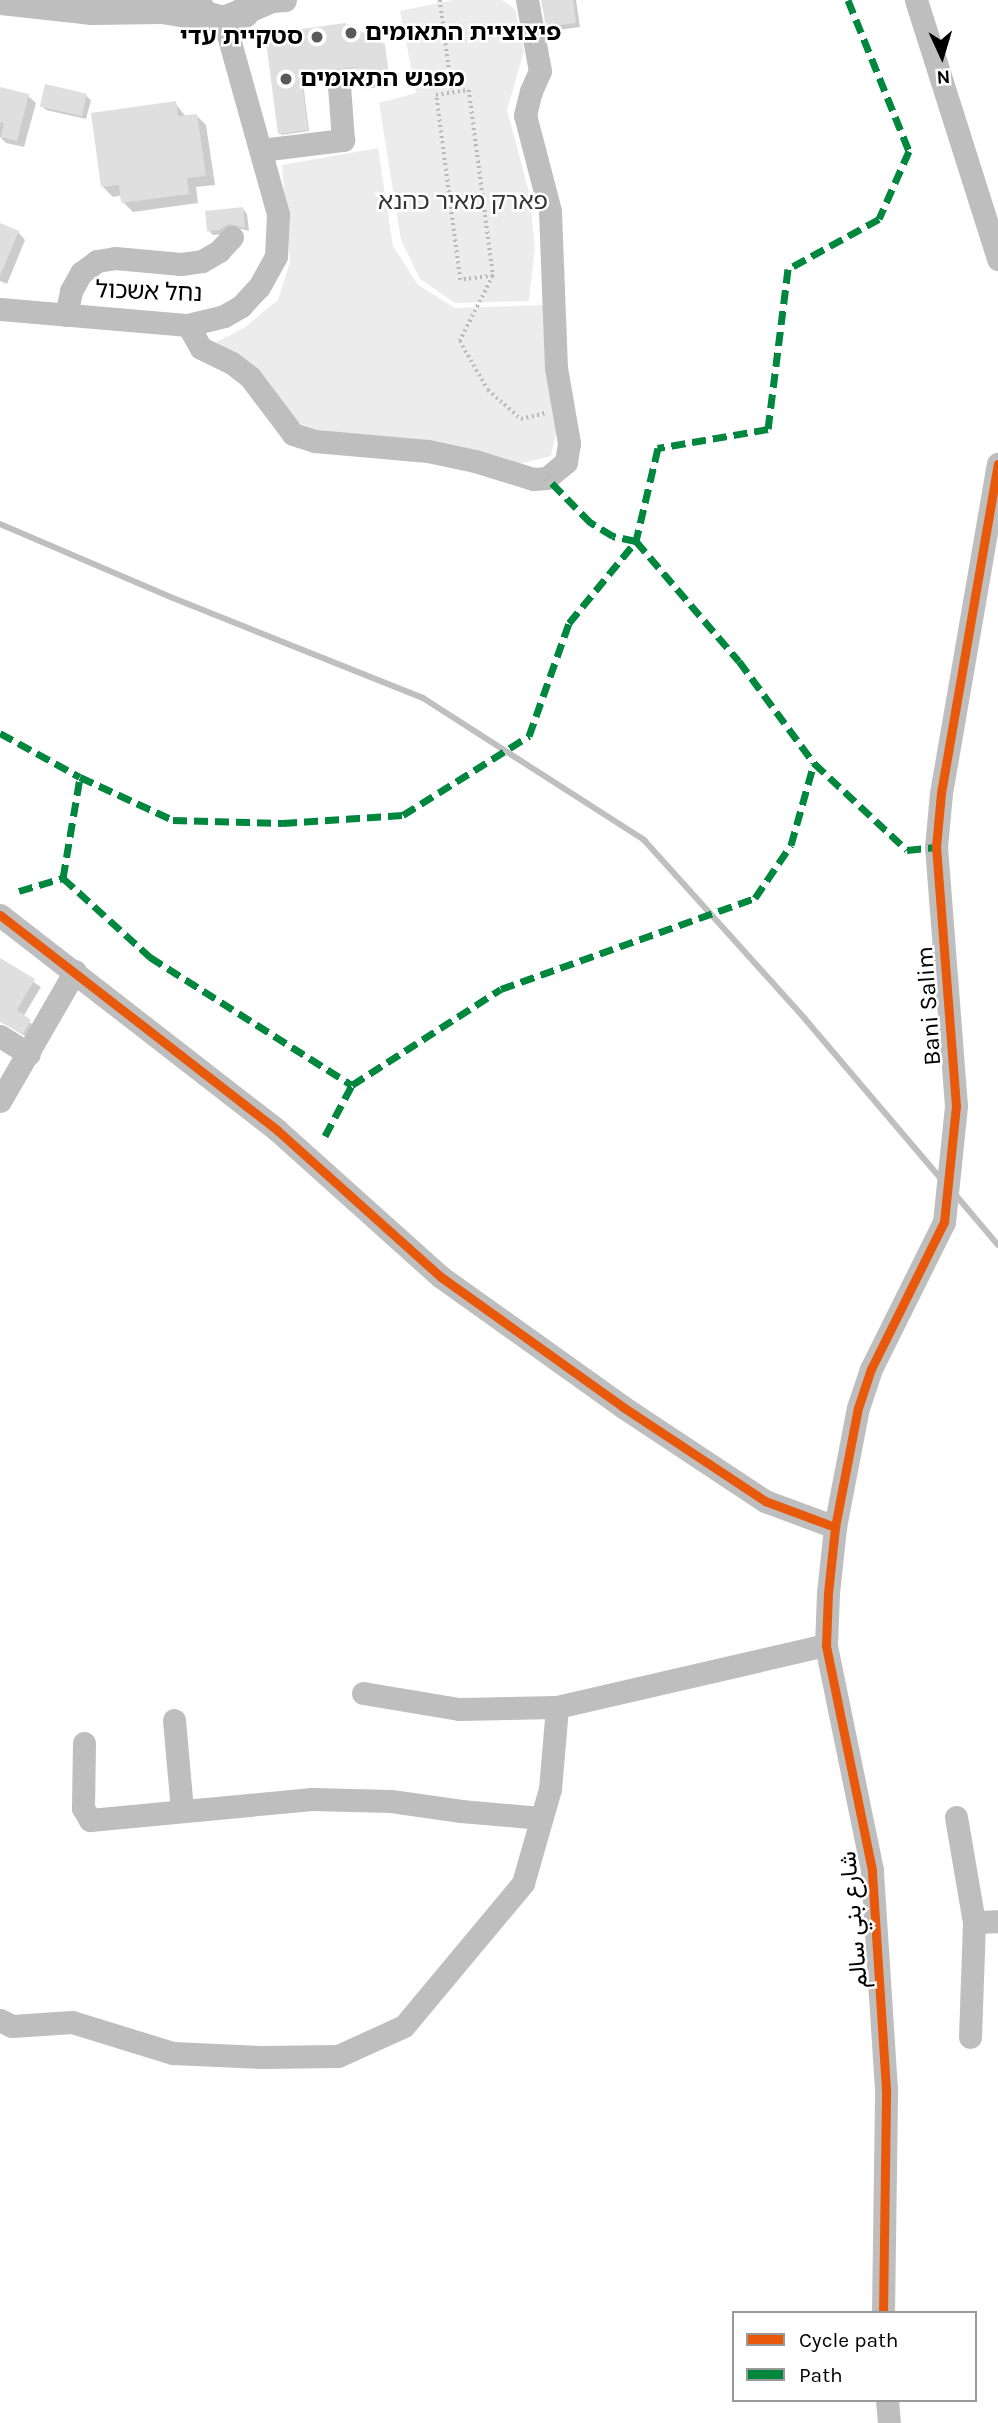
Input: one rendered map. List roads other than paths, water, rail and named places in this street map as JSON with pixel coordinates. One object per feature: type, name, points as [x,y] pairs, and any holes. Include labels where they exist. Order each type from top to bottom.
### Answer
[{"type":"main road","points":[[0,1],[54,8],[224,10]]},
{"type":"street","points":[[224,10],[285,0]]},
{"type":"street","points":[[188,325],[201,348],[232,363],[250,377],[293,434],[315,441],[428,451],[475,461],[533,480],[547,478],[566,462],[569,443],[556,368],[550,211],[525,115],[540,71],[527,0]]},
{"type":"street","points":[[916,0],[973,172],[998,259]]},
{"type":"street","name":"נחל אשכול","points":[[0,309],[188,325],[209,322],[241,306],[271,270],[279,234],[278,214],[224,10]]},
{"type":"street","points":[[261,150],[343,139],[339,86]]},
{"type":"street","points":[[65,315],[71,291],[81,272],[97,261],[115,258],[181,264],[202,261],[219,251],[232,237]]},
{"type":"street","name":"Bani Salim","points":[[835,1527],[858,1408],[871,1368],[944,1222],[956,1107],[936,848],[941,793],[998,464]]},
{"type":"street","points":[[0,915],[277,1130],[441,1277],[623,1407],[765,1501],[835,1527]]},
{"type":"street","points":[[0,1101],[75,971]]},
{"type":"street","points":[[0,1036],[29,1054]]},
{"type":"street","name":"شارع بني سالم","points":[[835,1527],[826,1645],[872,1870],[886,2089],[883,2311]]},
{"type":"street","points":[[363,1693],[459,1709],[557,1707],[826,1645]]},
{"type":"street","points":[[0,2020],[12,2026],[72,2022],[173,2053],[338,2056],[404,2026],[523,1883],[550,1789],[557,1707]]},
{"type":"street","points":[[174,1720],[182,1809]]},
{"type":"street","points":[[84,1742],[83,1808],[90,1820],[105,1821],[182,1809],[325,1799],[391,1801],[541,1818]]},
{"type":"street","points":[[956,1817],[974,1922],[970,2037]]},
{"type":"street","points":[[974,1922],[998,1921]]},
{"type":"street","points":[[887,2402],[889,2423]]},
{"type":"waterway","points":[[0,524],[168,596],[423,698],[644,840],[805,1019],[942,1180]]},
{"type":"waterway","points":[[954,1193],[998,1245]]},
{"type":"place","name":"פיצוציית התאומים","points":[[351,33]]},
{"type":"place","name":"סטקיית עדי","points":[[317,37]]},
{"type":"place","name":"מפגש התאומים","points":[[286,79]]},
{"type":"park label","name":"פארק מאיר כהנא","points":[[463,202]]}]
